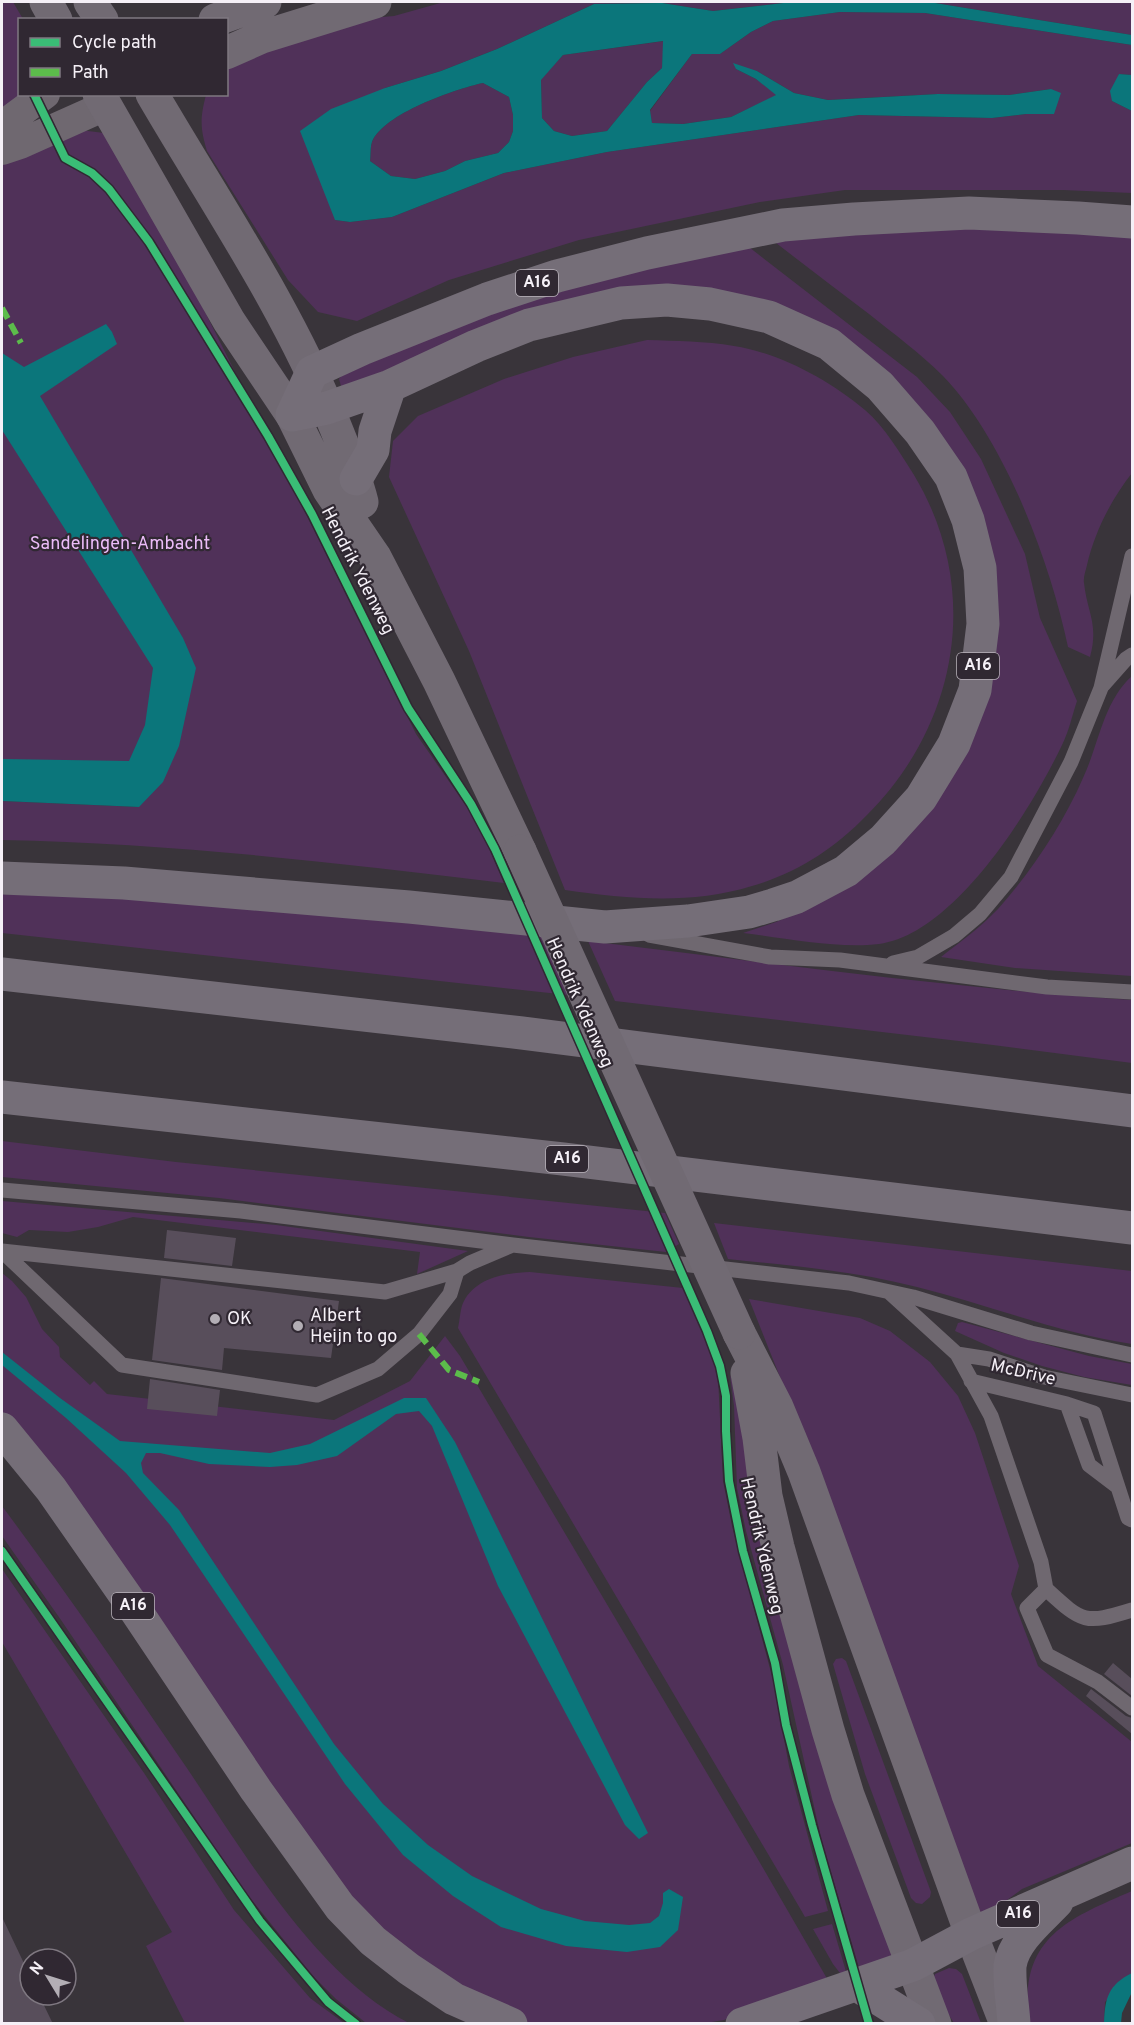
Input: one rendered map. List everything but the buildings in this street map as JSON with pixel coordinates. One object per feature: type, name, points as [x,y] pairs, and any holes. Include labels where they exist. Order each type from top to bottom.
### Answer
[{"type":"highway","name":"A16","points":[[312,372],[362,349],[497,296],[556,276],[743,232],[783,225],[854,219],[969,213],[1132,222]]},
{"type":"highway","name":"A16","points":[[2,878],[124,882],[410,907],[604,927],[688,921],[749,912],[797,897],[846,871],[883,840],[921,798],[954,744],[975,690],[982,613],[980,568],[968,520],[951,477],[921,432],[880,386],[829,344],[769,317],[710,304],[667,300],[621,303],[529,325],[390,386],[327,408],[292,415]]},
{"type":"highway","points":[[292,415],[312,372]]},
{"type":"highway","points":[[356,479],[373,450],[375,431],[390,386]]},
{"type":"highway","points":[[2,975],[522,1033],[1132,1111]]},
{"type":"highway","name":"A16","points":[[2,1097],[575,1160],[1132,1228]]},
{"type":"highway","name":"A16","points":[[2,1430],[57,1498],[256,1790],[340,1907],[373,1941],[409,1969],[454,1999],[511,2024]]},
{"type":"highway","name":"A16","points":[[742,2024],[913,1965],[971,1934],[1132,1863]]},
{"type":"highway","name":"A16","points":[[1014,2024],[1010,1965],[1014,1953],[1031,1929],[1064,1894]]},
{"type":"highway","points":[[857,1985],[919,2024]]},
{"type":"main road","points":[[46,2],[55,18]]},
{"type":"main road","points":[[90,2],[101,18]]},
{"type":"main road","points":[[221,18],[265,2]]},
{"type":"main road","points":[[228,52],[262,38],[375,2]]},
{"type":"main road","name":"Hendrik Ydenweg","points":[[153,96],[255,265],[312,372],[356,479],[375,557]]},
{"type":"main road","name":"Hendrik Ydenweg","points":[[112,98],[230,321],[292,415],[329,490],[375,557],[444,691],[520,851],[740,1333],[777,1407],[804,1472],[971,1934],[1006,2024]]},
{"type":"main road","name":"Hendrik Ydenweg","points":[[740,1333],[755,1414],[766,1496],[807,1657],[848,1795],[935,2024]]},
{"type":"street","points":[[2,126],[42,96]]},
{"type":"street","points":[[2,150],[20,144],[112,98]]},
{"type":"lane","name":"A16","points":[[879,965],[918,957],[954,936],[980,914],[1011,877],[1071,762],[1101,688],[1132,556]]},
{"type":"lane","name":"A16","points":[[1101,688],[1132,655]]},
{"type":"lane","name":"A16","points":[[604,927],[770,957],[840,960],[1047,987],[1132,992]]},
{"type":"lane","points":[[2,1190],[241,1211],[849,1283],[887,1290],[1031,1333],[1132,1355]]},
{"type":"lane","points":[[2,1251],[385,1292],[457,1270],[513,1245]]},
{"type":"lane","points":[[2,1251],[122,1365],[317,1395],[378,1369],[419,1334],[450,1294],[457,1270]]},
{"type":"lane","points":[[887,1290],[957,1354],[991,1416],[1041,1562],[1046,1589],[1072,1613],[1090,1620],[1132,1610]]},
{"type":"lane","points":[[957,1354],[989,1359],[1044,1377],[1132,1395]]},
{"type":"lane","name":"McDrive","points":[[971,1381],[1067,1404],[1094,1413],[1128,1518],[1132,1520]]},
{"type":"lane","name":"McDrive","points":[[1067,1404],[1089,1465],[1118,1487]]},
{"type":"lane","points":[[1046,1589],[1027,1608],[1047,1655],[1098,1682],[1132,1708]]},
{"type":"green space","name":"Sandelingen-Ambacht","points":[[2,2],[13,2],[22,18],[18,18],[18,96],[20,96],[31,147],[72,129],[104,133],[196,294],[416,734],[478,823],[504,883],[316,861],[191,850],[2,840],[2,801],[139,807],[122,786],[2,783]]},
{"type":"green space","points":[[444,2],[792,2],[713,11],[662,3],[594,4],[497,49],[441,71],[385,88],[335,220],[350,222],[392,217],[504,173],[607,152],[859,115],[992,118],[1053,114],[1051,89],[1009,95],[938,94],[828,100],[794,93],[757,71],[736,69],[756,79],[777,95],[731,117],[683,124],[652,123],[650,111],[692,54],[720,54],[751,32],[773,21],[840,12],[925,13],[1132,45],[1132,75],[1119,74],[1112,101],[1132,111],[1132,193],[1063,190],[845,190],[760,202],[579,240],[449,280],[357,321],[318,312],[288,280],[207,151],[202,123],[206,96],[228,96],[228,69],[336,21],[394,16]]},
{"type":"green space","points":[[929,2],[1132,3],[1132,35]]},
{"type":"green space","points":[[664,41],[662,68],[647,82],[607,131],[572,136],[554,131],[542,118],[541,79],[563,55]]},
{"type":"green space","points":[[483,83],[509,97],[513,115],[513,131],[509,142],[498,153],[465,161],[445,171],[415,179],[391,176],[370,161],[372,142],[390,122],[421,104]]},
{"type":"green space","points":[[949,228],[1132,235],[1132,473],[1105,516],[1090,552],[1084,581],[1093,627],[1090,657],[1068,647],[1049,577],[1022,503],[986,433],[965,402],[943,376],[916,352],[771,239]]},
{"type":"green space","points":[[745,244],[917,377],[950,412],[981,459],[1025,554],[1040,618],[1077,701],[1069,729],[1049,771],[1011,833],[988,864],[935,918],[907,935],[879,944],[829,944],[743,933],[776,922],[819,903],[952,772],[989,567],[881,379],[683,290],[351,390],[341,386],[339,379],[351,364],[489,307]]},
{"type":"green space","points":[[647,340],[723,344],[769,355],[820,378],[865,410],[886,432],[898,449],[914,475],[935,518],[948,563],[953,608],[951,653],[940,697],[923,739],[898,779],[867,815],[828,849],[799,867],[769,881],[729,892],[682,898],[636,898],[565,890],[469,651],[389,477],[393,441],[418,416],[504,379],[573,357]]},
{"type":"green space","points":[[1132,676],[1132,976],[1015,968],[941,957],[998,909],[1045,847],[1066,813],[1083,778],[1114,698]]},
{"type":"green space","points":[[2,894],[182,900],[542,935],[568,995],[2,933]]},
{"type":"green space","points":[[588,941],[928,982],[1132,1000],[1132,1063],[615,1001]]},
{"type":"green space","points":[[2,1141],[176,1162],[665,1213],[679,1244],[666,1252],[219,1198],[2,1177]]},
{"type":"green space","points":[[2,1201],[276,1225],[468,1251],[417,1274],[420,1252],[133,1217],[98,1227],[68,1232],[29,1230],[17,1237],[2,1233]]},
{"type":"green space","points":[[714,1223],[1132,1271],[1132,1344],[1078,1333],[894,1281],[728,1259]]},
{"type":"green space","points":[[530,1272],[683,1288],[710,1348],[718,1377],[723,1481],[732,1526],[773,1680],[789,1766],[828,1911],[805,1917],[458,1328],[463,1304],[477,1286],[502,1275]]},
{"type":"green space","points":[[2,1273],[26,1297],[42,1329],[59,1347],[60,1357],[90,1385],[94,1381],[107,1394],[334,1420],[410,1381],[445,1336],[460,1356],[829,1982],[724,2020],[706,2023],[523,2023],[486,2009],[356,1914],[2,1419]]},
{"type":"green space","points":[[749,1299],[860,1318],[890,1331],[930,1362],[958,1396],[975,1433],[1019,1566],[1011,1594],[1038,1666],[1132,1742],[1132,1843],[1022,1889],[977,1922],[836,1518]]},
{"type":"green space","points":[[962,1322],[1089,1356],[1132,1364],[1132,1385],[1084,1377],[1004,1353],[955,1331],[958,1323]]},
{"type":"green space","points":[[730,1375],[749,1425],[898,1952],[860,1971],[821,1838],[783,1665],[746,1531],[737,1488],[734,1406]]},
{"type":"green space","points":[[2,1506],[114,1663],[281,1905],[341,1974],[374,2001],[409,2023],[366,2023],[336,1999],[313,1976],[243,1889],[2,1536]]},
{"type":"green space","points":[[2,1569],[144,1773],[234,1910],[310,1998],[344,2023],[185,2023],[146,1946],[172,1932],[2,1642]]},
{"type":"green space","points":[[842,1658],[846,1661],[931,1892],[930,1897],[922,1904],[916,1903],[911,1898],[865,1774],[833,1664],[836,1659]]},
{"type":"green space","points":[[1132,1891],[1132,1973],[1105,2002],[1104,2023],[1029,2024],[1028,1995],[1031,1971],[1039,1952],[1051,1936],[1086,1912]]},
{"type":"green space","points":[[832,1924],[847,1975],[843,1977],[813,1929]]},
{"type":"green space","points":[[949,1968],[956,1969],[962,1974],[981,2023],[954,2023],[932,1989],[931,1983],[935,1974]]},
{"type":"water","points":[[792,2],[929,2],[1132,35],[1132,45],[925,13],[840,12],[773,21],[751,32],[720,54],[692,54],[650,110],[652,123],[683,124],[731,117],[776,95],[756,79],[736,69],[733,63],[757,71],[794,93],[828,100],[938,94],[1009,95],[1051,89],[1061,93],[1054,114],[1026,114],[992,118],[859,115],[607,152],[504,173],[392,217],[350,222],[335,220],[300,131],[331,109],[497,49],[594,4],[662,3],[713,11]],"holes":[[[663,41],[662,68],[647,82],[607,131],[572,136],[554,131],[542,118],[541,80],[563,55]],[[483,83],[509,97],[513,115],[513,131],[509,142],[498,153],[465,161],[445,171],[415,179],[391,176],[370,161],[372,142],[390,122],[421,104]]]},
{"type":"water","points":[[1119,74],[1132,75],[1132,111],[1112,101],[1110,91]]},
{"type":"water","points":[[106,324],[117,344],[40,396],[183,638],[196,668],[179,746],[163,782],[139,807],[2,801],[2,759],[129,761],[145,725],[153,668],[2,430],[2,353],[24,367]]},
{"type":"water","points":[[2,1352],[120,1441],[270,1453],[310,1444],[404,1398],[426,1398],[455,1442],[648,1833],[639,1839],[625,1825],[498,1586],[432,1426],[419,1411],[396,1414],[337,1456],[297,1465],[270,1467],[209,1464],[160,1453],[146,1453],[141,1463],[143,1473],[179,1510],[334,1744],[383,1804],[428,1845],[472,1876],[541,1909],[585,1921],[629,1925],[650,1923],[659,1916],[663,1893],[669,1889],[683,1897],[678,1930],[660,1947],[627,1952],[566,1946],[501,1927],[453,1896],[403,1855],[345,1784],[170,1525],[126,1473],[66,1418],[2,1365]]},
{"type":"water","points":[[1132,1973],[1132,1992],[1122,2013],[1121,2023],[1104,2023],[1105,2006],[1109,1993],[1118,1982]]},
{"type":"marked path","points":[[2,308],[21,343]]},
{"type":"marked path","points":[[419,1334],[449,1370],[479,1382]]},
{"type":"cycle path","points":[[35,96],[65,158],[92,173],[109,189],[149,242],[268,436],[312,514],[408,708],[471,804],[495,849],[707,1331],[720,1366],[726,1396],[729,1481],[743,1551],[775,1663],[786,1725],[812,1825],[869,2024]]},
{"type":"cycle path","points":[[2,1551],[260,1921],[328,2002],[356,2024]]},
{"type":"place","name":"OK","points":[[215,1319]]},
{"type":"place","name":"Albert Heijn to go","points":[[298,1326]]}]
